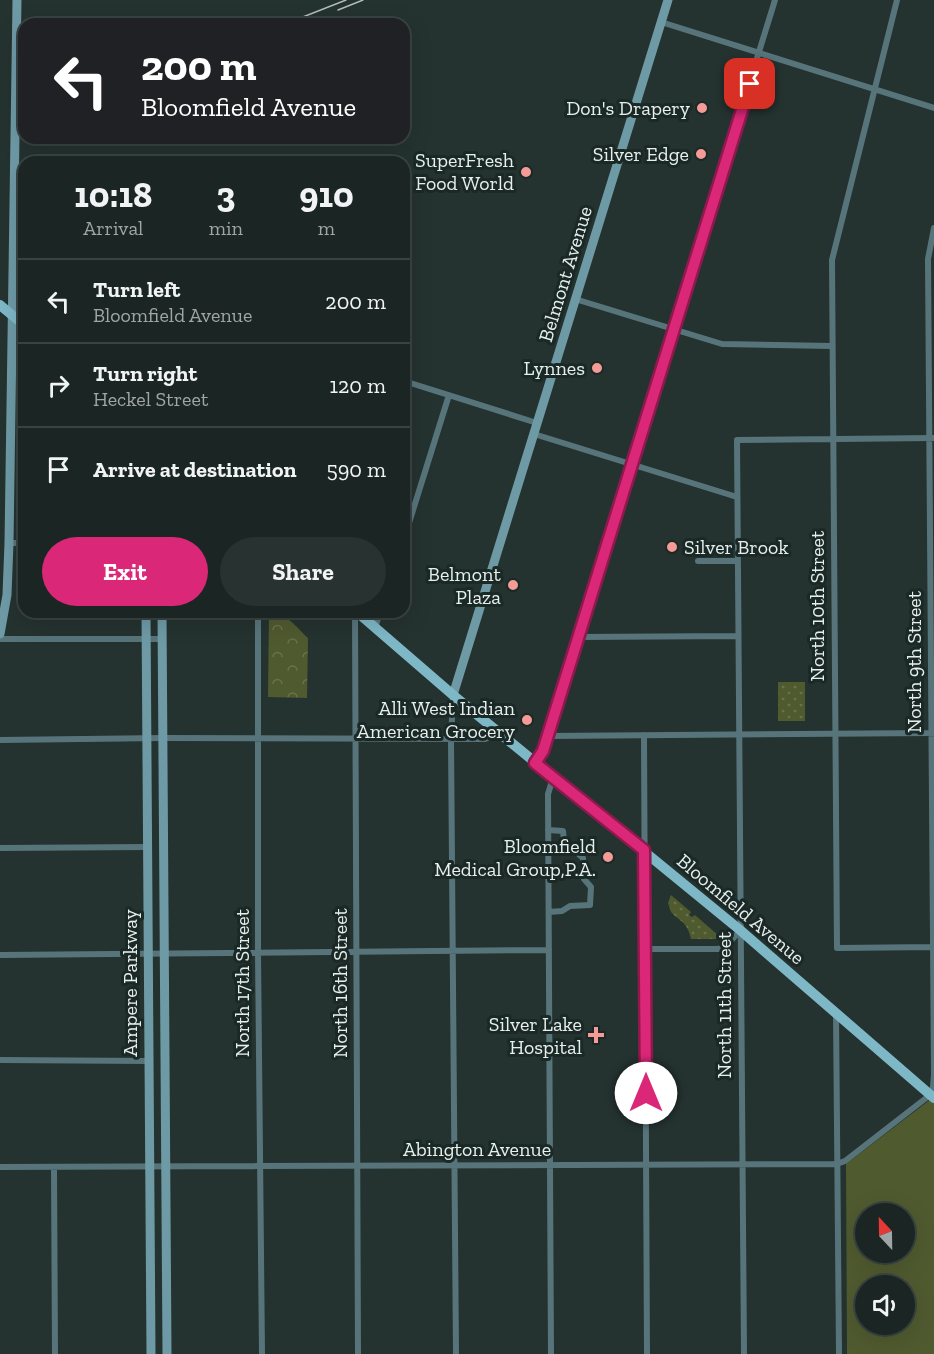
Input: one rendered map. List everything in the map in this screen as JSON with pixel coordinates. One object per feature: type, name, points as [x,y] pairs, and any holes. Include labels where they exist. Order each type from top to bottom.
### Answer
[{"type":"main road","points":[[0,305],[18,320]]},
{"type":"main road","name":"Bloomfield Avenue","points":[[363,618],[553,778],[740,930],[932,1096]]},
{"type":"street","points":[[0,634],[9,543],[17,0]]},
{"type":"street","name":"Belmont Avenue","points":[[453,695],[668,0]]},
{"type":"street","points":[[535,763],[543,751],[548,736],[776,0]]},
{"type":"street","name":"North 10th Street","points":[[897,0],[833,252],[832,264],[837,948],[933,947]]},
{"type":"street","points":[[661,22],[934,108]]},
{"type":"street","name":"North 9th Street","points":[[932,1096],[934,1081],[932,439],[928,254],[934,228]]},
{"type":"street","points":[[575,299],[727,345],[832,346]]},
{"type":"street","points":[[410,383],[537,423]]},
{"type":"street","points":[[410,520],[449,395]]},
{"type":"street","points":[[534,434],[737,497]]},
{"type":"street","points":[[833,439],[932,439]]},
{"type":"street","name":"North 11th Street","points":[[744,1354],[737,440],[833,439]]},
{"type":"street","points":[[9,543],[18,543]]},
{"type":"street","points":[[698,561],[738,561]]},
{"type":"street","name":"Ampere Parkway","points":[[146,618],[151,1354]]},
{"type":"street","name":"Ampere Parkway","points":[[162,618],[167,1354]]},
{"type":"street","name":"North 17th Street","points":[[258,618],[258,953],[262,1354]]},
{"type":"street","name":"North 16th Street","points":[[356,618],[358,1354]]},
{"type":"street","points":[[375,628],[378,618]]},
{"type":"street","points":[[578,637],[738,636]]},
{"type":"street","points":[[0,639],[163,639]]},
{"type":"street","points":[[453,695],[451,740],[456,1354]]},
{"type":"street","points":[[0,740],[147,738],[451,740],[486,739],[499,733]]},
{"type":"street","points":[[548,736],[933,733]]},
{"type":"street","points":[[644,735],[647,1354]]},
{"type":"street","points":[[551,1354],[548,794],[553,778]]},
{"type":"street","points":[[548,830],[563,831],[564,841],[583,858],[584,879],[591,887],[590,905],[570,906],[562,911],[549,912]]},
{"type":"street","points":[[0,848],[147,847]]},
{"type":"street","points":[[645,949],[718,949],[726,947],[740,930]]},
{"type":"street","points":[[0,955],[549,950]]},
{"type":"street","points":[[836,1013],[839,1354]]},
{"type":"street","points":[[0,1060],[149,1061]]},
{"type":"street","points":[[837,1164],[845,1161],[932,1096]]},
{"type":"street","name":"Abington Avenue","points":[[0,1167],[837,1164]]},
{"type":"street","points":[[54,1167],[55,1354]]},
{"type":"green space","points":[[269,618],[287,618],[308,638],[307,698],[268,697]]},
{"type":"green space","points":[[778,682],[805,682],[805,721],[778,721]]},
{"type":"green space","points":[[671,895],[691,912],[689,915],[692,917],[695,915],[719,936],[718,939],[691,939],[685,925],[671,912],[668,903]]},
{"type":"green space","points":[[931,1099],[934,1102],[934,1354],[847,1354],[846,1164]]},
{"type":"tram line","points":[[300,18],[346,0]]},
{"type":"tram line","points":[[338,10],[363,0]]},
{"type":"place","name":"Don's Drapery","points":[[702,108]]},
{"type":"place","name":"Silver Edge","points":[[701,154]]},
{"type":"place","name":"SuperFresh Food World","points":[[526,172]]},
{"type":"place","name":"Lynnes","points":[[597,368]]},
{"type":"place","name":"Silver Brook","points":[[672,547]]},
{"type":"place","name":"Belmont Plaza","points":[[513,585]]},
{"type":"place","name":"Alli West Indian American Grocery","points":[[527,720]]},
{"type":"place","name":"Bloomfield Medical Group,P.A.","points":[[608,857]]},
{"type":"place","name":"Silver Lake Hospital","points":[[596,1035]]},
{"type":"route","points":[[646,1093],[644,850],[535,763],[543,751],[750,84]]}]
